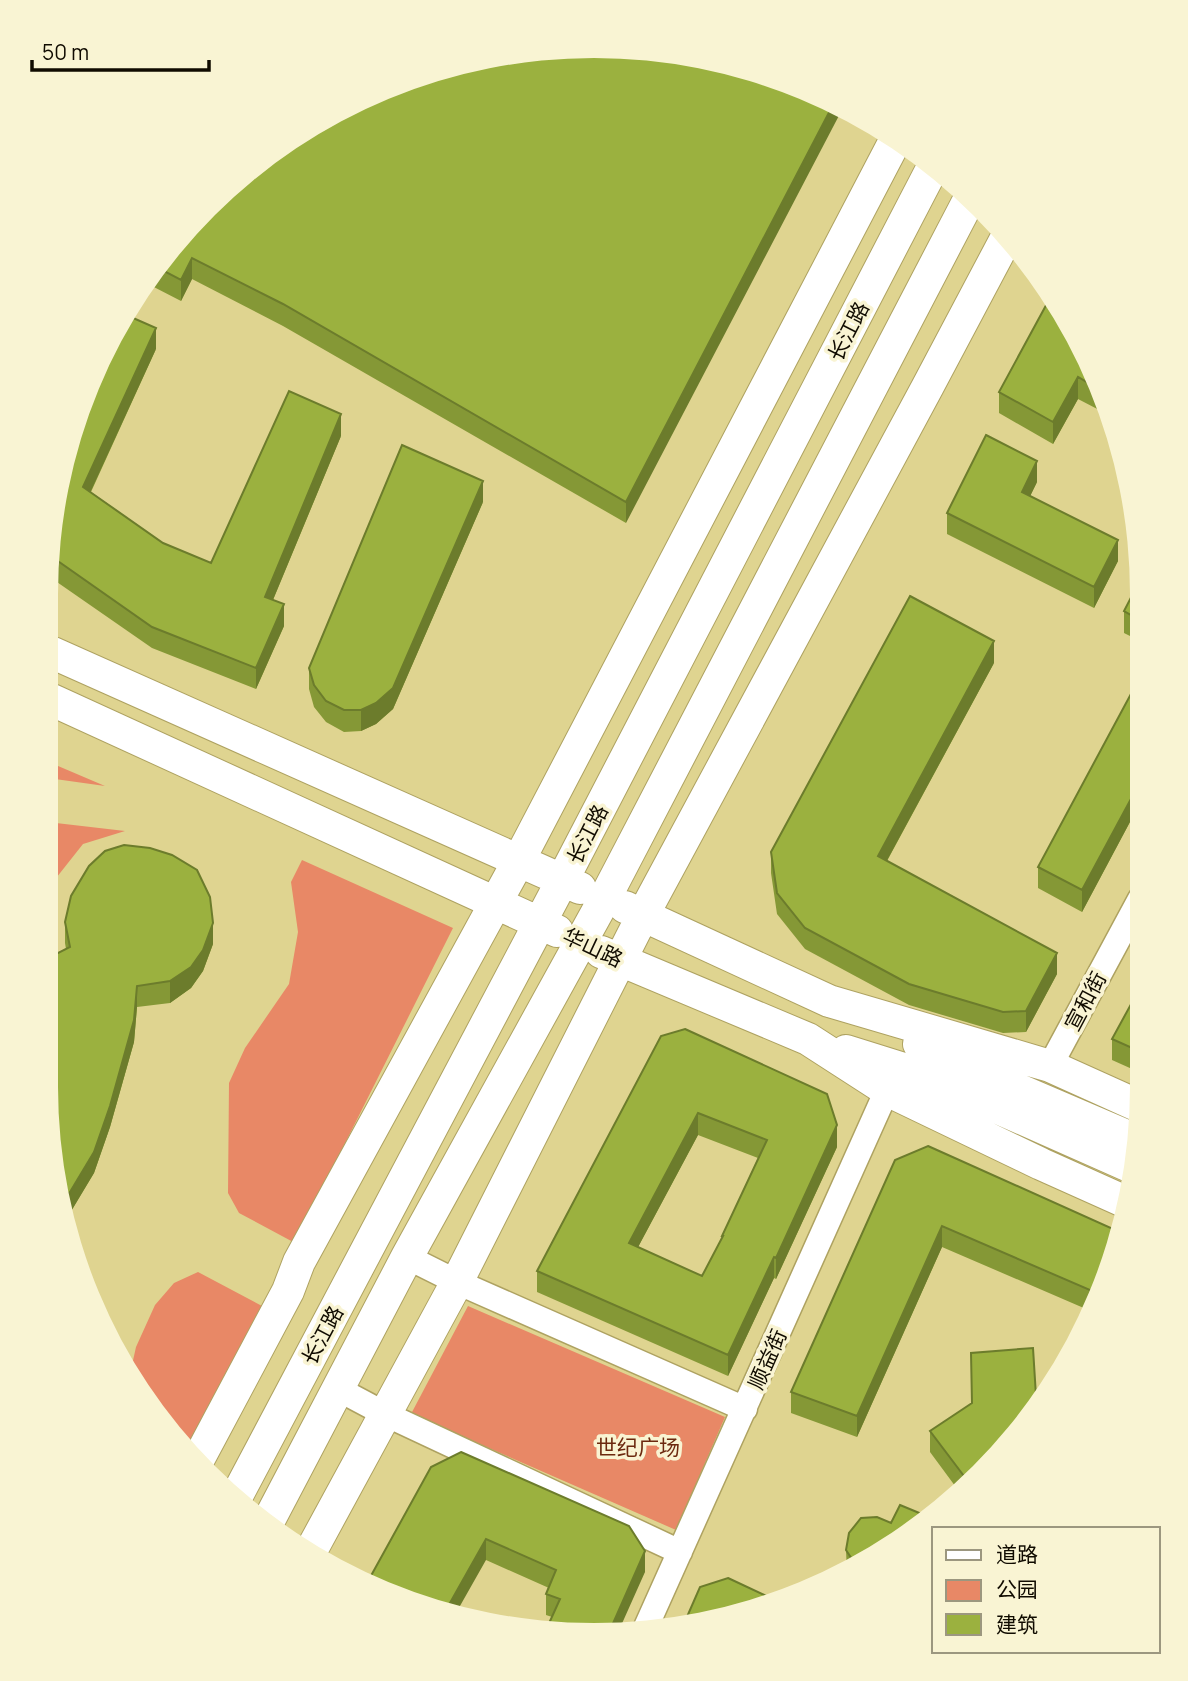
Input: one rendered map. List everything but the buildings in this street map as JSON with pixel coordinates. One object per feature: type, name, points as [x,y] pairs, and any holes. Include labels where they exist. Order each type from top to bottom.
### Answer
[{"type":"main road","points":[[202,1452],[288,1291],[299,1262],[518,862],[891,148]]},
{"type":"main road","name":"长江路","points":[[240,1490],[562,881],[928,176]]},
{"type":"main road","name":"长江路","points":[[272,1515],[407,1257],[605,898],[965,207]]},
{"type":"main road","points":[[315,1544],[457,1282],[643,915],[1002,246]]},
{"type":"main road","points":[[58,655],[518,862],[643,915],[977,1072],[1128,1137]]},
{"type":"main road","name":"华山路","points":[[58,703],[495,901],[580,943],[808,1040],[887,1090],[1118,1199]]},
{"type":"main road","points":[[829,1001],[1050,1066],[1130,1102]]},
{"type":"main road","points":[[808,1040],[926,1076],[1125,1164]]},
{"type":"street","name":"宣和街","points":[[1050,1066],[1130,918]]},
{"type":"street","name":"顺益街","points":[[649,1620],[887,1090]]},
{"type":"street","points":[[407,1257],[457,1282],[745,1409]]},
{"type":"street","points":[[338,1389],[385,1414],[680,1552]]},
{"type":"green space","points":[[58,766],[105,786],[58,779]]},
{"type":"green space","points":[[58,823],[125,831],[83,844],[58,876]]},
{"type":"green space","points":[[302,860],[453,928],[295,1243],[239,1213],[228,1193],[229,1083],[245,1048],[289,984],[298,932],[291,882]]},
{"type":"green space","points":[[198,1272],[262,1306],[193,1443],[148,1385],[133,1360],[136,1347],[155,1305],[174,1283]]},
{"type":"green space","name":"世纪广场","points":[[468,1306],[725,1417],[676,1530],[411,1414]]}]
